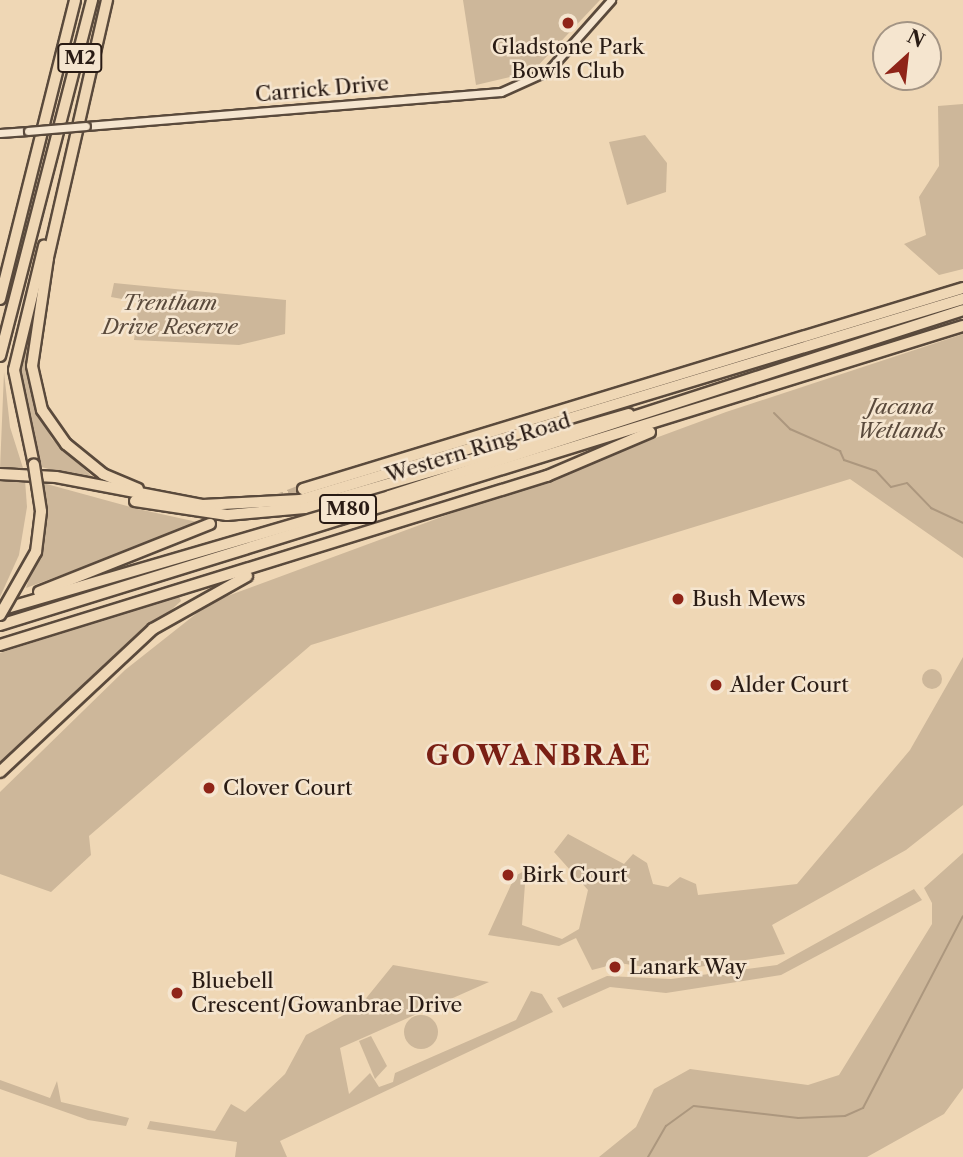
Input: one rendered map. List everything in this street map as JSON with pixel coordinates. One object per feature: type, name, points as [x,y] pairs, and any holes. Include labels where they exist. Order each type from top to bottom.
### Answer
[{"type":"highway","name":"M2","points":[[0,299],[75,0]]},
{"type":"highway","name":"M2","points":[[0,356],[92,0]]},
{"type":"highway","points":[[107,0],[32,342],[35,390],[53,429],[81,458],[123,483],[181,502]]},
{"type":"highway","points":[[0,611],[29,570],[41,522],[38,481],[14,383],[18,343],[73,149]]},
{"type":"highway","points":[[0,285],[24,204]]},
{"type":"highway","points":[[303,489],[963,288]]},
{"type":"highway","points":[[0,474],[56,477],[181,502],[250,506],[328,494],[963,299]]},
{"type":"highway","name":"Western Ring Road","points":[[0,611],[323,517],[963,310]]},
{"type":"highway","points":[[685,383],[853,323]]},
{"type":"highway","name":"Western Ring Road","points":[[0,625],[684,415],[963,326]]},
{"type":"highway","points":[[56,477],[182,511],[278,512],[693,399]]},
{"type":"highway","points":[[0,645],[295,556],[583,463],[684,415]]},
{"type":"highway","points":[[0,611],[210,524]]},
{"type":"highway","points":[[0,772],[174,614],[295,556]]},
{"type":"street","name":"Carrick Drive","points":[[0,133],[514,89],[548,71],[611,0]]},
{"type":"green space","points":[[463,0],[600,0],[532,72],[476,85]]},
{"type":"green space","points":[[963,104],[963,269],[939,275],[904,244],[926,235],[919,197],[939,166],[938,106]]},
{"type":"green space","points":[[645,135],[667,163],[666,192],[627,205],[609,142]]},
{"type":"green space","name":"Trentham Drive Reserve","points":[[114,283],[286,300],[285,334],[239,345],[134,340],[139,302],[111,297]]},
{"type":"green space","points":[[32,307],[28,375],[38,412],[52,439],[99,483],[38,466],[18,378]]},
{"type":"green space","name":"Jacana Wetlands","points":[[963,334],[963,558],[850,479],[311,645],[89,836],[91,855],[51,892],[0,874],[0,792],[125,670],[211,602],[726,412]]},
{"type":"green space","points":[[4,372],[10,427],[23,468],[0,469]]},
{"type":"green space","points":[[0,479],[25,480],[27,507],[19,555],[0,597]]},
{"type":"green space","points":[[43,483],[202,523],[26,588],[44,531]]},
{"type":"green space","points":[[179,596],[181,601],[0,766],[0,653]]},
{"type":"green space","points":[[963,657],[963,805],[906,850],[772,925],[785,954],[671,971],[619,963],[592,970],[576,938],[559,946],[488,935],[515,876],[526,870],[522,925],[562,939],[579,929],[588,890],[554,852],[568,834],[624,864],[633,854],[647,863],[653,884],[668,887],[680,877],[696,884],[698,895],[797,884],[910,750]]},
{"type":"green space","points":[[932,669],[939,672],[942,679],[939,686],[932,689],[925,686],[922,679],[925,672]]},
{"type":"green space","points":[[963,853],[963,1088],[944,1114],[867,1157],[599,1157],[636,1127],[654,1089],[690,1069],[808,1085],[839,1075],[932,924],[932,903],[924,888]]},
{"type":"green space","points":[[914,889],[922,900],[781,975],[666,993],[610,987],[563,1008],[557,998],[607,976],[671,979],[777,965]]},
{"type":"green space","points":[[393,965],[489,982],[340,1048],[349,1094],[370,1073],[379,1087],[393,1082],[395,1073],[516,1020],[531,991],[542,994],[553,1012],[280,1141],[287,1157],[235,1157],[237,1142],[147,1129],[150,1121],[215,1131],[231,1104],[245,1112],[285,1074],[306,1035],[359,1007]]},
{"type":"green space","points":[[421,1015],[433,1020],[438,1032],[433,1044],[421,1049],[409,1044],[404,1032],[409,1020]]},
{"type":"green space","points":[[371,1036],[387,1066],[375,1079],[359,1041]]},
{"type":"green space","points":[[0,1080],[50,1098],[57,1081],[61,1102],[129,1118],[126,1126],[88,1120],[0,1089]]},
{"type":"waterway","points":[[774,413],[790,429],[840,451],[844,460],[876,471],[891,487],[907,483],[931,508],[963,523]]},
{"type":"waterway","points":[[648,1157],[666,1126],[694,1106],[798,1118],[845,1116],[863,1108],[963,916]]},
{"type":"tunnel","points":[[275,500],[303,489]]},
{"type":"place","name":"Gladstone Park Bowls Club","points":[[568,23]]},
{"type":"place","name":"Bush Mews","points":[[678,599]]},
{"type":"place","name":"Alder Court","points":[[716,685]]},
{"type":"place","name":"Clover Court","points":[[209,788]]},
{"type":"place","name":"Birk Court","points":[[508,875]]},
{"type":"place","name":"Lanark Way","points":[[615,967]]},
{"type":"place","name":"Bluebell Crescent/Gowanbrae Drive","points":[[177,993]]},
{"type":"district","name":"GOWANBRAE","points":[[539,755]]}]
